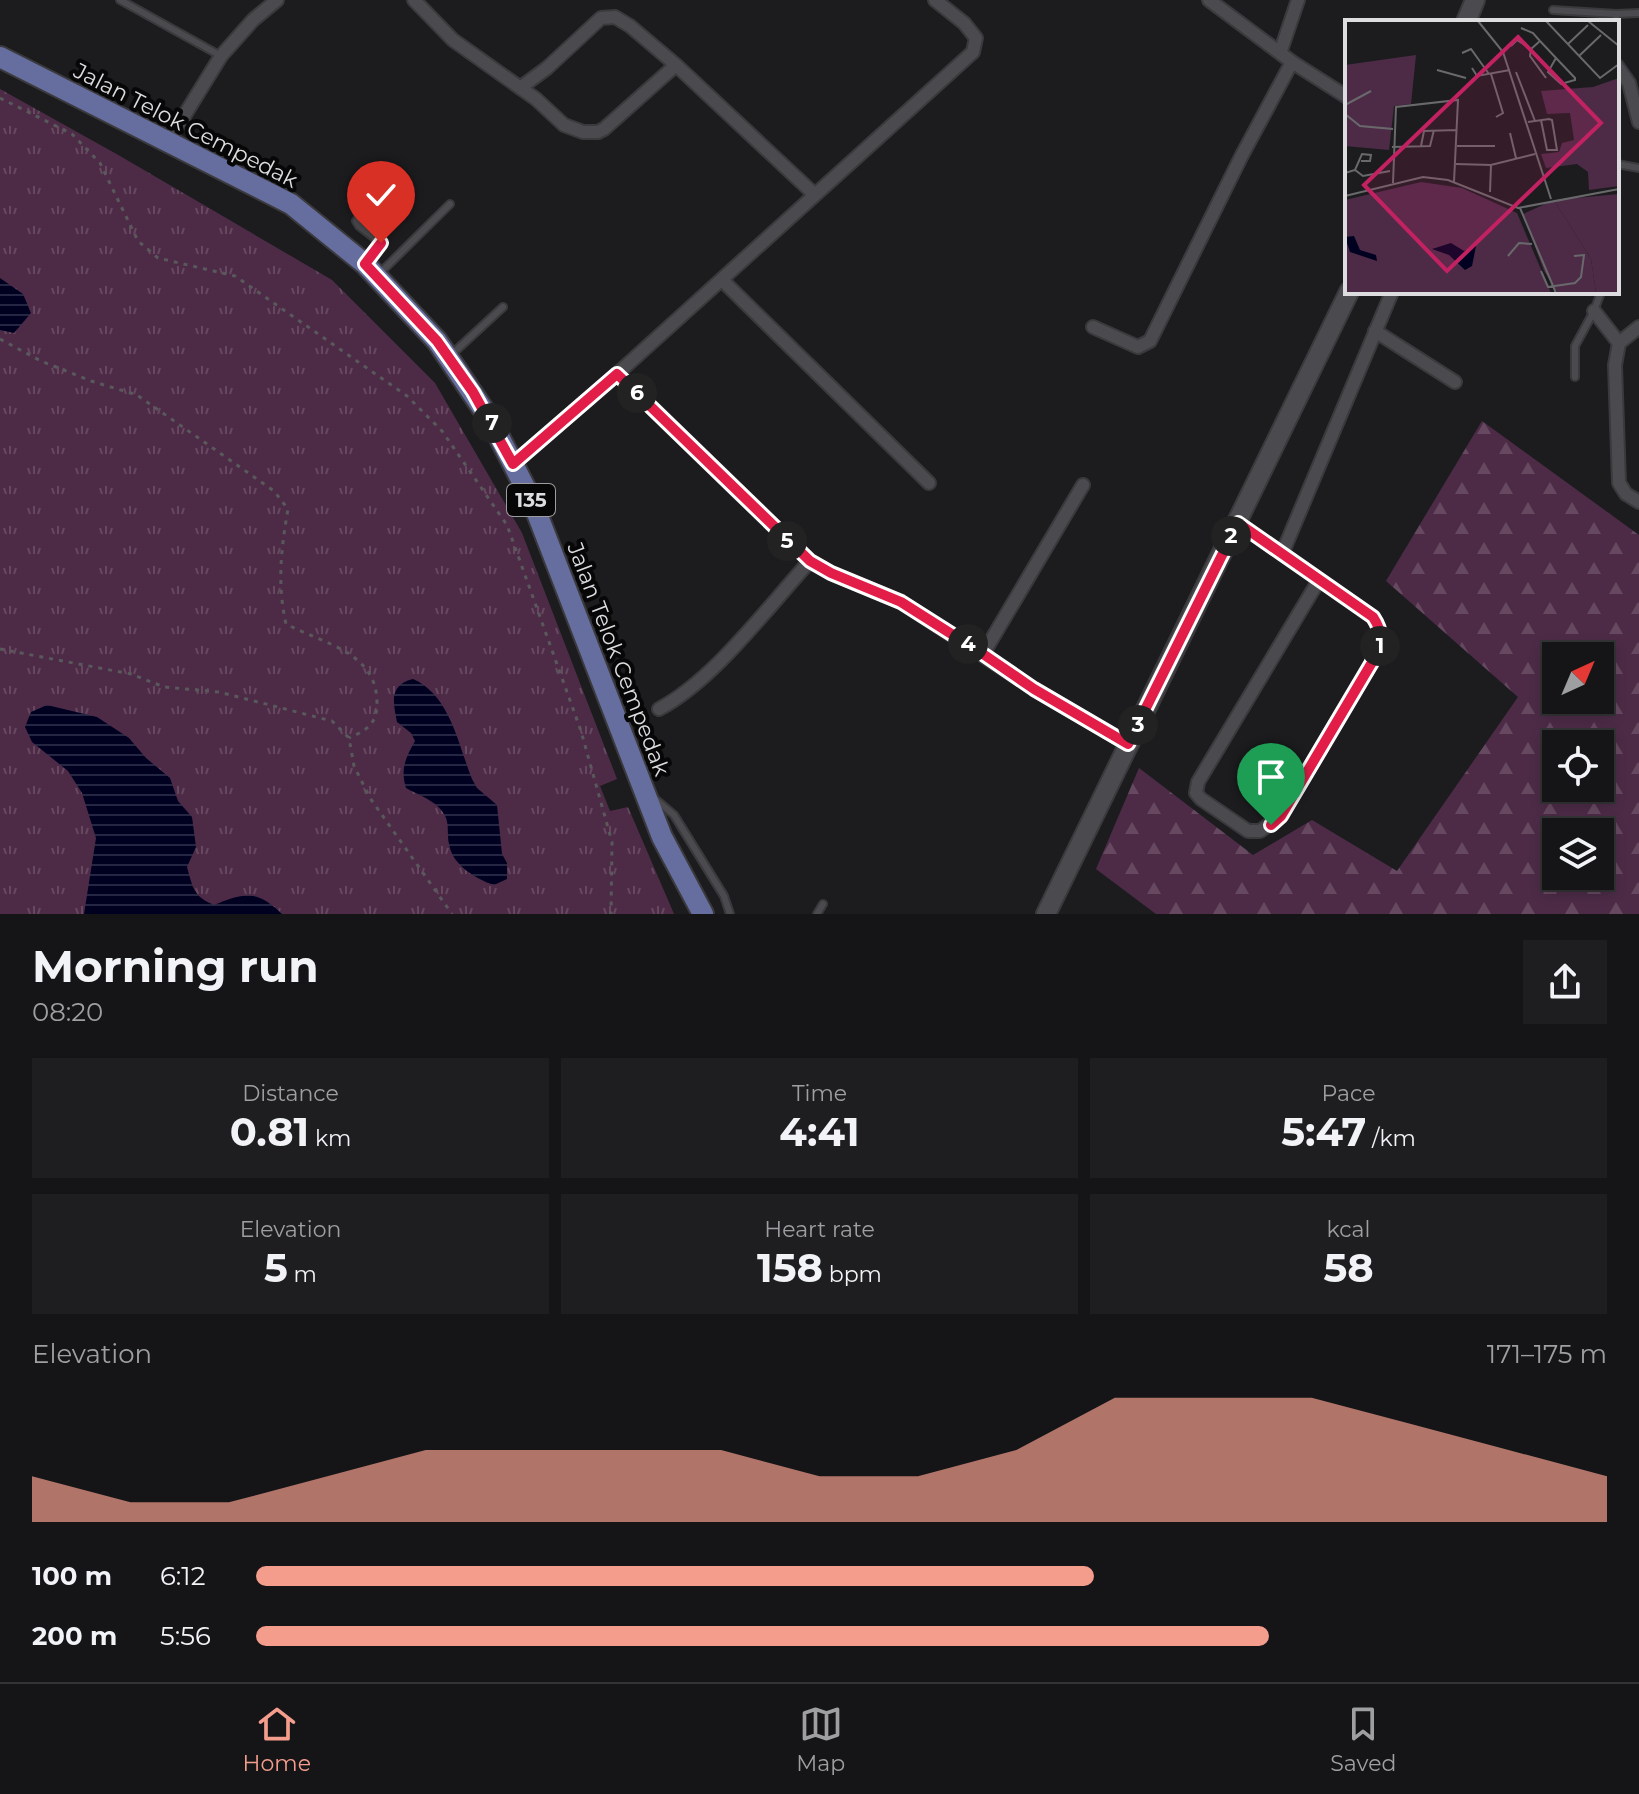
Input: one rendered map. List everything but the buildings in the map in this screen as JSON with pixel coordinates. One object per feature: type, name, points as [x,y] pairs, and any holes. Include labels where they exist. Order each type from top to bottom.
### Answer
[{"type":"main road","points":[[1467,20],[1475,0]]},
{"type":"main road","name":"Jalan Telok Cempedak","points":[[0,57],[291,204],[371,270],[449,358],[473,392],[513,464],[549,543],[662,837],[701,914]]},
{"type":"main road","points":[[1046,914],[1348,294]]},
{"type":"street","points":[[168,142],[221,56],[253,20],[277,0]]},
{"type":"street","points":[[414,0],[439,28],[564,125],[583,132],[598,132],[676,65]]},
{"type":"street","points":[[513,464],[973,52],[976,38],[971,30],[935,0]]},
{"type":"street","points":[[1209,0],[1292,62],[1345,96]]},
{"type":"street","points":[[1280,53],[1298,0]]},
{"type":"street","points":[[520,88],[547,68],[594,24],[608,17],[623,21],[676,65],[814,194]]},
{"type":"street","points":[[1093,327],[1138,347],[1150,341],[1292,62]]},
{"type":"street","points":[[1619,69],[1629,83],[1639,122]]},
{"type":"street","points":[[722,280],[929,483]]},
{"type":"street","points":[[1282,554],[1391,294]]},
{"type":"street","points":[[1594,311],[1619,343]]},
{"type":"street","points":[[1639,327],[1619,343],[1615,365],[1617,474],[1622,489],[1639,502]]},
{"type":"street","points":[[1375,331],[1455,382]]},
{"type":"street","points":[[617,374],[810,561],[901,602],[1034,689],[1128,744]]},
{"type":"street","points":[[983,654],[1083,485]]},
{"type":"street","points":[[1238,523],[1373,617],[1380,628],[1382,640],[1371,664],[1281,816],[1260,831],[1248,831],[1201,799],[1196,793],[1198,782],[1319,580]]},
{"type":"street","points":[[659,709],[678,699],[700,681],[810,561]]},
{"type":"lane","points":[[120,0],[221,56]]},
{"type":"lane","points":[[1553,10],[1616,18],[1639,13]]},
{"type":"lane","points":[[1619,164],[1639,168]]},
{"type":"lane","points":[[371,270],[450,204]]},
{"type":"lane","points":[[359,216],[356,221],[359,226],[381,243],[371,270]]},
{"type":"lane","points":[[1575,377],[1575,346],[1600,294]]},
{"type":"lane","points":[[449,358],[503,307]]},
{"type":"lane","points":[[645,792],[674,815],[724,896],[730,914]]},
{"type":"lane","points":[[817,914],[823,904]]},
{"type":"path","points":[[0,98],[72,134],[82,143],[100,163],[138,241],[158,258],[235,276],[407,396],[442,431],[507,525],[581,731],[612,842],[611,914]]},
{"type":"path","points":[[0,339],[66,371],[137,395],[274,491],[288,509],[280,551],[279,595],[286,624],[356,657],[370,672],[377,688],[377,717],[368,729],[349,738]]},
{"type":"path","points":[[0,649],[131,674],[164,687],[219,692],[332,721],[349,738],[354,766],[370,798],[452,914]]},
{"type":"green space","points":[[0,89],[332,280],[435,383],[522,533],[617,779],[600,786],[610,811],[628,807],[674,914],[0,914]]},
{"type":"green space","points":[[1482,421],[1639,535],[1639,914],[1156,914],[1096,869],[1139,768],[1253,855],[1312,820],[1397,871],[1518,697],[1386,581]]},
{"type":"water","points":[[0,278],[23,294],[31,313],[14,333],[0,330]]},
{"type":"water","points":[[413,679],[426,686],[444,708],[472,779],[477,788],[497,805],[507,879],[494,885],[460,865],[451,852],[443,812],[429,800],[406,788],[405,763],[415,741],[411,733],[397,722],[394,695],[400,685]]},
{"type":"water","points":[[47,705],[97,717],[129,738],[146,758],[170,778],[178,801],[192,817],[196,847],[187,867],[198,895],[214,905],[242,896],[257,897],[282,914],[84,914],[96,838],[82,793],[68,771],[32,742],[25,727],[31,712]]},
{"type":"route","points":[[381,243],[365,264],[437,341],[491,421],[513,464],[617,374],[810,561],[901,602],[1054,702],[1128,744],[1238,523],[1373,617],[1380,628],[1382,640],[1371,664],[1281,816],[1271,825]]}]
